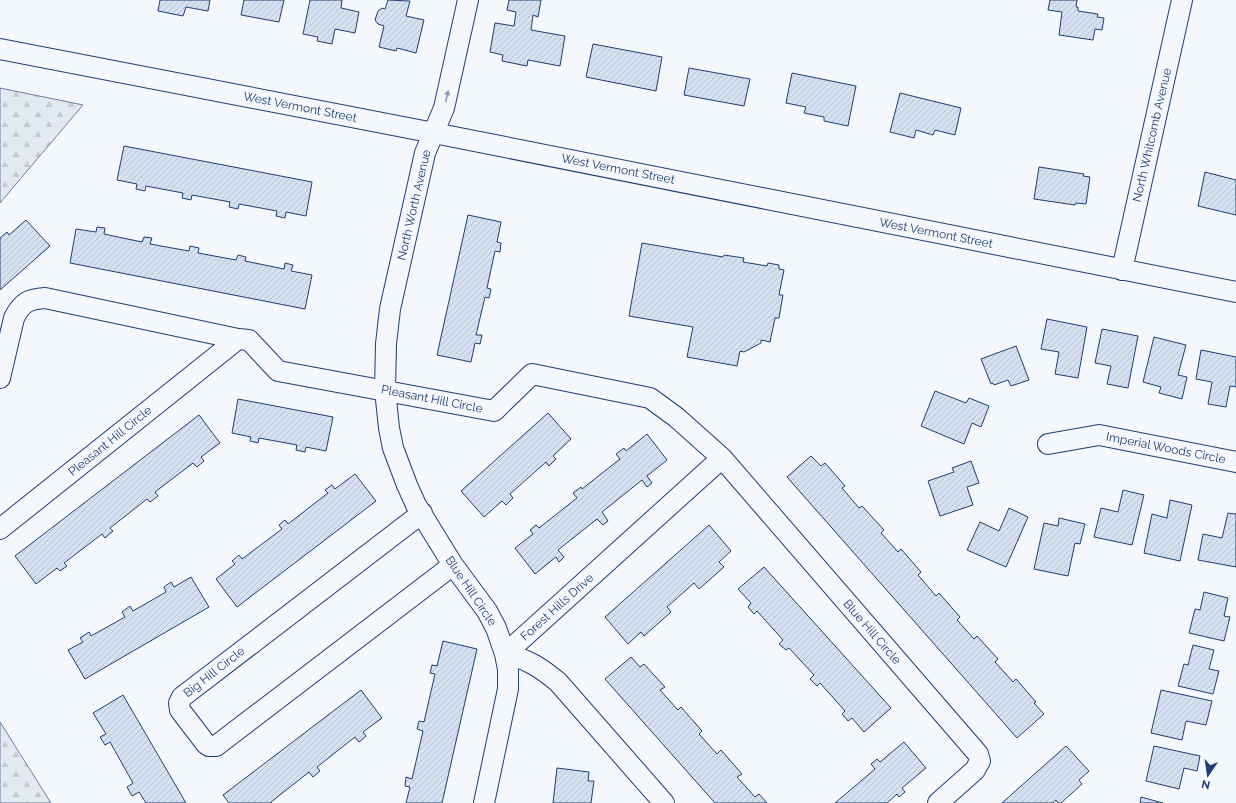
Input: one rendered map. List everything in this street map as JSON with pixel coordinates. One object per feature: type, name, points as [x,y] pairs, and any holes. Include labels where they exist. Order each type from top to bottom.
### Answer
[{"type":"street","name":"North Worth Avenue","points":[[385,390],[386,344],[390,309],[425,153],[444,108],[468,0]]},
{"type":"street","name":"North Whitcomb Avenue","points":[[1122,270],[1182,0]]},
{"type":"street","name":"West Vermont Street","points":[[0,49],[434,133],[1236,292]]},
{"type":"street","name":"Pleasant Hill Circle","points":[[0,378],[14,318],[19,309],[26,302],[45,298],[238,339],[249,340],[278,370],[494,410],[532,374],[650,398],[676,417],[722,458]]},
{"type":"street","name":"Pleasant Hill Circle","points":[[0,529],[238,339]]},
{"type":"street","name":"Blue Hill Circle","points":[[385,390],[389,428],[393,448],[407,485],[453,565],[487,611],[496,628],[505,654]]},
{"type":"street","name":"Imperial Woods Circle","points":[[1048,444],[1099,436],[1236,462]]},
{"type":"street","name":"Blue Hill Circle","points":[[722,458],[978,754],[980,761],[975,770],[938,803]]},
{"type":"street","name":"Forest Hills Drive","points":[[505,654],[722,458]]},
{"type":"street","name":"Big Hill Circle","points":[[422,513],[182,697],[179,703],[180,710],[206,744],[209,746],[216,746],[453,565]]},
{"type":"street","points":[[484,803],[508,689],[508,669],[505,654],[520,658],[541,668],[558,682],[664,803]]},
{"type":"green space","points":[[0,88],[83,105],[0,203]]},
{"type":"green space","points":[[0,722],[51,803],[0,803]]},
{"type":"building","points":[[160,0],[210,0],[208,11],[186,7],[183,16],[158,11]]},
{"type":"building","points":[[244,0],[284,0],[279,22],[241,15]]},
{"type":"building","points":[[310,0],[342,0],[341,8],[359,12],[355,33],[335,29],[332,44],[317,41],[318,37],[303,34]]},
{"type":"building","points":[[388,0],[410,1],[406,16],[424,20],[416,53],[397,48],[396,51],[379,47],[384,26],[378,24],[375,20],[378,11],[382,8],[385,9]]},
{"type":"building","points":[[509,0],[541,0],[538,17],[533,15],[531,30],[565,36],[560,66],[528,60],[527,66],[502,61],[503,55],[490,52],[495,23],[514,26],[516,12],[507,10]]},
{"type":"building","points":[[1050,0],[1077,0],[1076,7],[1078,7],[1078,11],[1098,14],[1097,17],[1104,18],[1102,30],[1095,29],[1093,40],[1059,35],[1062,12],[1048,10]]},
{"type":"building","points":[[593,44],[662,57],[656,91],[586,77]]},
{"type":"building","points":[[689,68],[750,79],[744,106],[684,95]]},
{"type":"building","points":[[792,73],[856,86],[848,126],[824,121],[824,117],[804,113],[806,107],[786,103]]},
{"type":"building","points":[[900,93],[961,108],[955,135],[935,130],[933,135],[916,130],[914,138],[890,132]]},
{"type":"building","points":[[124,146],[312,182],[306,216],[286,212],[285,218],[276,216],[277,211],[239,204],[238,209],[229,207],[230,202],[192,195],[191,200],[182,198],[183,193],[146,186],[145,191],[136,189],[137,184],[117,180]]},
{"type":"building","points":[[1039,167],[1084,174],[1083,176],[1090,177],[1086,204],[1076,203],[1075,205],[1034,199]]},
{"type":"building","points":[[1205,172],[1236,180],[1236,215],[1198,206]]},
{"type":"building","points":[[468,215],[501,222],[497,242],[501,243],[500,252],[495,251],[487,288],[491,289],[489,298],[485,297],[476,335],[482,335],[480,344],[475,343],[471,362],[437,355]]},
{"type":"building","points":[[26,220],[50,246],[0,290],[0,238],[7,232],[9,235]]},
{"type":"building","points":[[97,227],[105,228],[104,234],[142,242],[144,237],[152,238],[150,244],[189,251],[190,246],[199,248],[198,253],[236,260],[238,255],[246,257],[245,261],[284,269],[285,263],[293,265],[291,271],[312,275],[305,309],[70,263],[76,229],[96,232]]},
{"type":"building","points":[[642,243],[723,257],[724,255],[744,258],[743,262],[767,266],[768,263],[779,265],[779,269],[784,270],[779,295],[783,295],[779,318],[775,318],[770,342],[761,340],[761,343],[744,352],[740,351],[737,366],[687,357],[693,327],[629,316]]},
{"type":"building","points":[[1047,319],[1087,327],[1078,378],[1055,374],[1059,352],[1041,349]]},
{"type":"building","points":[[1102,329],[1138,336],[1128,388],[1107,384],[1111,366],[1095,363]]},
{"type":"building","points":[[1154,337],[1186,345],[1178,375],[1187,377],[1182,399],[1159,393],[1161,387],[1143,382]]},
{"type":"building","points":[[1016,346],[1029,380],[1011,386],[1008,380],[994,385],[993,383],[991,384],[981,359]]},
{"type":"building","points":[[1201,350],[1236,357],[1236,387],[1230,386],[1226,407],[1208,404],[1212,382],[1196,379]]},
{"type":"building","points":[[935,391],[966,403],[969,398],[989,406],[981,427],[972,423],[964,444],[921,426]]},
{"type":"building","points":[[238,399],[333,417],[326,451],[306,447],[305,452],[296,450],[297,445],[259,438],[258,443],[250,441],[251,437],[232,433]]},
{"type":"building","points":[[548,413],[571,439],[553,456],[556,459],[549,466],[546,462],[510,494],[513,498],[506,505],[502,501],[484,517],[461,491]]},
{"type":"building","points":[[199,415],[220,443],[201,457],[204,461],[197,467],[193,463],[155,492],[158,496],[150,502],[147,499],[110,528],[113,531],[105,538],[102,534],[64,563],[67,566],[60,571],[57,568],[36,584],[15,556]]},
{"type":"building","points":[[647,434],[667,460],[647,476],[652,483],[647,487],[642,480],[602,512],[608,521],[603,525],[597,519],[558,550],[564,557],[559,562],[556,557],[535,574],[515,548],[533,534],[530,530],[536,525],[539,528],[577,498],[573,493],[581,487],[582,489],[620,459],[616,454],[624,448],[626,451]]},
{"type":"building","points":[[811,456],[821,466],[825,463],[845,486],[842,488],[859,508],[862,506],[884,530],[881,533],[898,552],[901,549],[921,572],[918,575],[936,596],[939,593],[960,617],[957,620],[974,639],[977,636],[998,659],[995,662],[1013,682],[1016,679],[1036,702],[1034,703],[1044,714],[1017,738],[787,477]]},
{"type":"building","points":[[971,461],[979,483],[967,487],[973,505],[940,516],[928,481],[954,472],[952,468]]},
{"type":"building","points":[[355,474],[376,501],[237,607],[216,579],[235,564],[232,561],[239,555],[242,559],[282,529],[279,525],[285,520],[288,524],[328,493],[325,490],[332,485],[335,489]]},
{"type":"building","points":[[1123,490],[1144,495],[1132,545],[1094,537],[1101,508],[1118,512]]},
{"type":"building","points":[[1170,500],[1192,505],[1180,561],[1144,553],[1152,514],[1167,518]]},
{"type":"building","points":[[1009,508],[1028,517],[1006,567],[967,550],[980,522],[999,531]]},
{"type":"building","points":[[1228,513],[1236,514],[1236,567],[1198,560],[1203,534],[1222,538]]},
{"type":"building","points":[[1059,518],[1085,524],[1080,544],[1075,543],[1068,576],[1034,569],[1044,523],[1058,526]]},
{"type":"building","points":[[709,525],[731,551],[719,562],[724,567],[699,589],[694,583],[667,607],[671,612],[644,636],[641,632],[628,644],[605,617]]},
{"type":"building","points":[[764,567],[891,708],[864,732],[852,718],[848,721],[842,714],[845,711],[820,683],[817,686],[810,679],[814,675],[789,648],[786,650],[779,644],[783,640],[757,611],[754,614],[748,607],[751,603],[738,589]]},
{"type":"building","points":[[191,577],[209,607],[85,679],[68,650],[83,642],[80,638],[89,632],[91,636],[125,617],[122,612],[130,606],[133,611],[166,592],[164,587],[171,582],[174,587]]},
{"type":"building","points":[[1204,592],[1228,598],[1224,616],[1230,617],[1224,641],[1189,633],[1195,609],[1200,610]]},
{"type":"building","points":[[443,641],[477,649],[442,803],[406,803],[410,787],[405,786],[406,777],[412,779],[423,731],[417,729],[419,721],[424,722],[435,674],[430,673],[432,665],[437,666]]},
{"type":"building","points":[[1193,645],[1214,650],[1209,669],[1219,671],[1213,694],[1178,686],[1184,664],[1188,665]]},
{"type":"building","points":[[631,657],[640,667],[644,664],[665,687],[660,690],[678,710],[681,707],[702,731],[699,734],[717,754],[721,750],[742,774],[737,777],[755,797],[759,794],[767,803],[715,803],[605,679]]},
{"type":"building","points":[[361,690],[382,718],[363,732],[366,736],[359,742],[355,737],[317,767],[320,771],[313,777],[309,772],[271,803],[229,803],[223,795]]},
{"type":"building","points":[[1161,690],[1212,701],[1206,725],[1186,721],[1182,740],[1151,733]]},
{"type":"building","points":[[123,695],[186,803],[146,803],[139,792],[132,796],[127,787],[133,783],[110,742],[105,745],[100,737],[106,734],[93,713]]},
{"type":"building","points":[[904,742],[926,768],[902,788],[905,792],[899,797],[897,794],[887,803],[835,803],[875,769],[871,764],[877,759],[880,762]]},
{"type":"building","points":[[1066,746],[1089,771],[1079,780],[1082,784],[1061,803],[1058,803],[1056,800],[1053,803],[1002,803]]},
{"type":"building","points":[[1154,746],[1200,756],[1197,771],[1184,768],[1179,789],[1146,781]]},
{"type":"building","points":[[557,768],[589,772],[588,781],[594,781],[591,803],[553,803]]},
{"type":"building","points":[[1141,797],[1163,803],[1140,803]]}]
